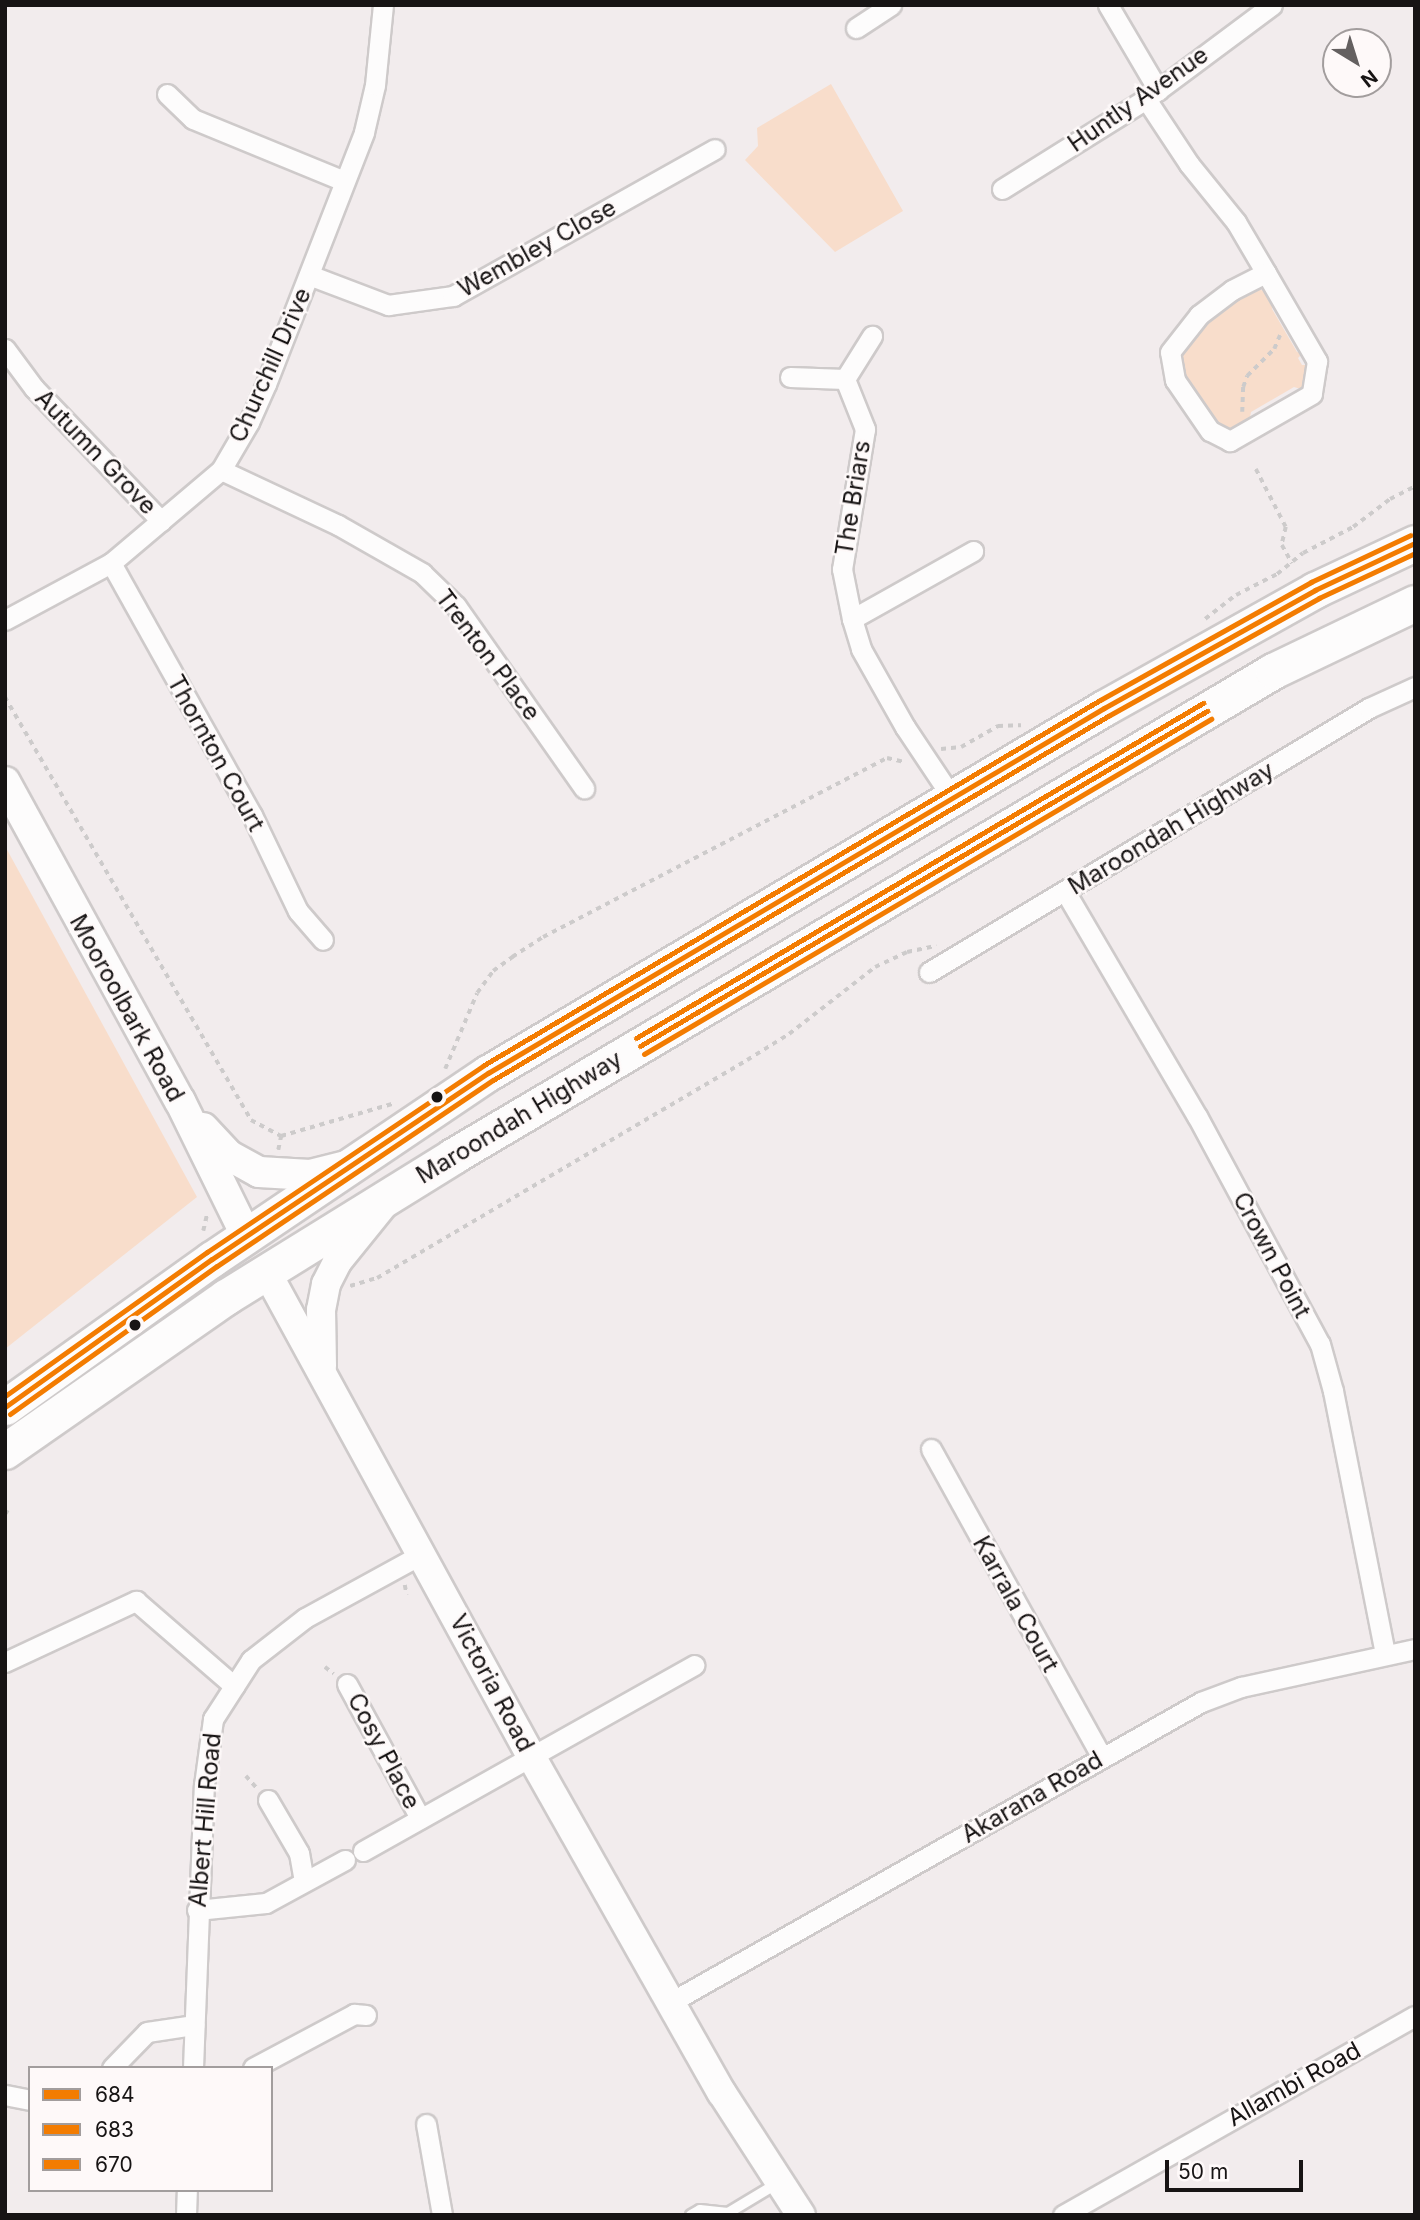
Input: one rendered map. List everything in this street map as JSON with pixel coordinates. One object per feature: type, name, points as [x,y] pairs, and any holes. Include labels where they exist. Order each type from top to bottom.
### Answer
[{"type":"highway","name":"Maroondah Highway","points":[[5,1407],[246,1235],[488,1073],[951,796],[1315,590],[1415,543]]},
{"type":"highway","name":"Maroondah Highway","points":[[5,1451],[266,1271],[394,1192],[1273,671],[1415,603]]},
{"type":"highway","points":[[246,1235],[266,1271]]},
{"type":"main road","name":"Mooroolbark Road","points":[[5,782],[180,1101],[246,1235]]},
{"type":"main road","points":[[180,1101],[228,1155],[259,1172],[310,1175],[351,1165]]},
{"type":"main road","points":[[323,1376],[320,1333],[326,1284],[337,1262],[394,1192]]},
{"type":"main road","name":"Victoria Road","points":[[266,1271],[531,1756],[722,2093],[800,2215]]},
{"type":"main road","name":"Victoria Road","points":[[722,2093],[782,2215]]},
{"type":"street","name":"Churchill Drive","points":[[5,620],[111,564],[221,470],[249,422],[364,132],[375,85],[383,5]]},
{"type":"street","points":[[856,28],[891,5]]},
{"type":"street","points":[[1108,5],[1189,164],[1236,222],[1266,273],[1317,361],[1312,394],[1230,441],[1210,431],[1175,380],[1170,352],[1199,315],[1232,290],[1266,273]]},
{"type":"street","name":"Huntly Avenue","points":[[1002,189],[1152,95],[1272,5]]},
{"type":"street","points":[[167,93],[192,119],[344,181]]},
{"type":"street","name":"Wembley Close","points":[[309,275],[388,305],[453,296],[716,149]]},
{"type":"street","points":[[790,377],[845,379],[872,336]]},
{"type":"street","name":"Autumn Grove","points":[[5,349],[34,388],[162,521]]},
{"type":"street","name":"The Briars","points":[[845,379],[865,429],[842,569],[852,619],[860,649],[951,796]]},
{"type":"street","name":"Trenton Place","points":[[221,470],[338,525],[422,573],[456,606],[584,788]]},
{"type":"street","points":[[852,619],[973,551]]},
{"type":"street","name":"Thornton Court","points":[[111,564],[252,815],[298,911],[323,940]]},
{"type":"street","name":"Maroondah Highway","points":[[929,972],[1369,708],[1415,687]]},
{"type":"street","name":"Crown Point","points":[[1066,892],[1197,1116],[1320,1344],[1333,1391],[1385,1654]]},
{"type":"street","name":"Karrala Court","points":[[931,1450],[1102,1757]]},
{"type":"street","name":"Albert Hill Road","points":[[192,2066],[204,1785],[213,1719],[251,1660],[305,1618],[422,1554]]},
{"type":"street","points":[[5,1662],[135,1601],[234,1686]]},
{"type":"street","name":"Akarana Road","points":[[671,2002],[1201,1702],[1241,1687],[1415,1649]]},
{"type":"street","name":"Cosy Place","points":[[197,1910],[266,1903],[694,1665]]},
{"type":"street","name":"Cosy Place","points":[[347,1684],[420,1818]]},
{"type":"street","points":[[268,1800],[299,1853],[304,1882]]},
{"type":"street","points":[[257,2066],[354,2014],[366,2015]]},
{"type":"street","name":"Allambi Road","points":[[1063,2215],[1415,2016]]},
{"type":"street","points":[[115,2066],[147,2032],[194,2025]]},
{"type":"street","points":[[5,2095],[28,2100]]},
{"type":"street","points":[[426,2124],[442,2215]]},
{"type":"street","points":[[186,2215],[187,2192]]},
{"type":"lane","points":[[691,2215],[700,2210],[728,2213],[768,2189]]},
{"type":"path","points":[[1242,415],[1241,403],[1247,376],[1274,349],[1280,331]]},
{"type":"path","points":[[1256,469],[1286,527],[1282,545],[1292,563]]},
{"type":"path","points":[[1200,624],[1226,601],[1292,563],[1303,553],[1353,527],[1390,499],[1415,486]]},
{"type":"path","points":[[5,697],[251,1120],[281,1136],[407,1099]]},
{"type":"path","points":[[442,1076],[477,993],[493,971],[543,937],[887,758],[911,764],[937,750],[961,747],[998,726],[1031,725]]},
{"type":"path","points":[[326,1284],[357,1287],[377,1278],[789,1034],[875,967],[907,952],[933,945],[946,948],[953,958]]},
{"type":"path","points":[[272,1174],[281,1136]]},
{"type":"path","points":[[405,1585],[407,1595]]},
{"type":"shaded area","points":[[831,84],[903,211],[835,252],[745,160],[758,146],[757,128]]},
{"type":"shaded area","points":[[1253,289],[1267,291],[1275,299],[1272,309],[1297,352],[1303,353],[1298,358],[1302,365],[1313,365],[1304,390],[1294,387],[1251,412],[1249,422],[1231,431],[1221,429],[1209,415],[1183,372],[1179,354],[1215,310]]},
{"type":"shaded area","points":[[5,846],[197,1197],[5,1349]]},
{"type":"transit line","name":"670","points":[[5,1396],[207,1252],[484,1065],[1100,700],[1311,582],[1411,535]]},
{"type":"transit line","name":"684","points":[[5,1407],[212,1259],[488,1073],[1104,708],[1315,590],[1415,543]]},
{"type":"transit line","name":"683","points":[[10,1414],[217,1266],[493,1080],[1108,716],[1319,598],[1415,553]]},
{"type":"transit line","name":"670","points":[[636,1038],[1203,703]]},
{"type":"transit line","name":"684","points":[[640,1046],[1207,711]]},
{"type":"transit line","name":"683","points":[[644,1054],[1211,719]]}]
